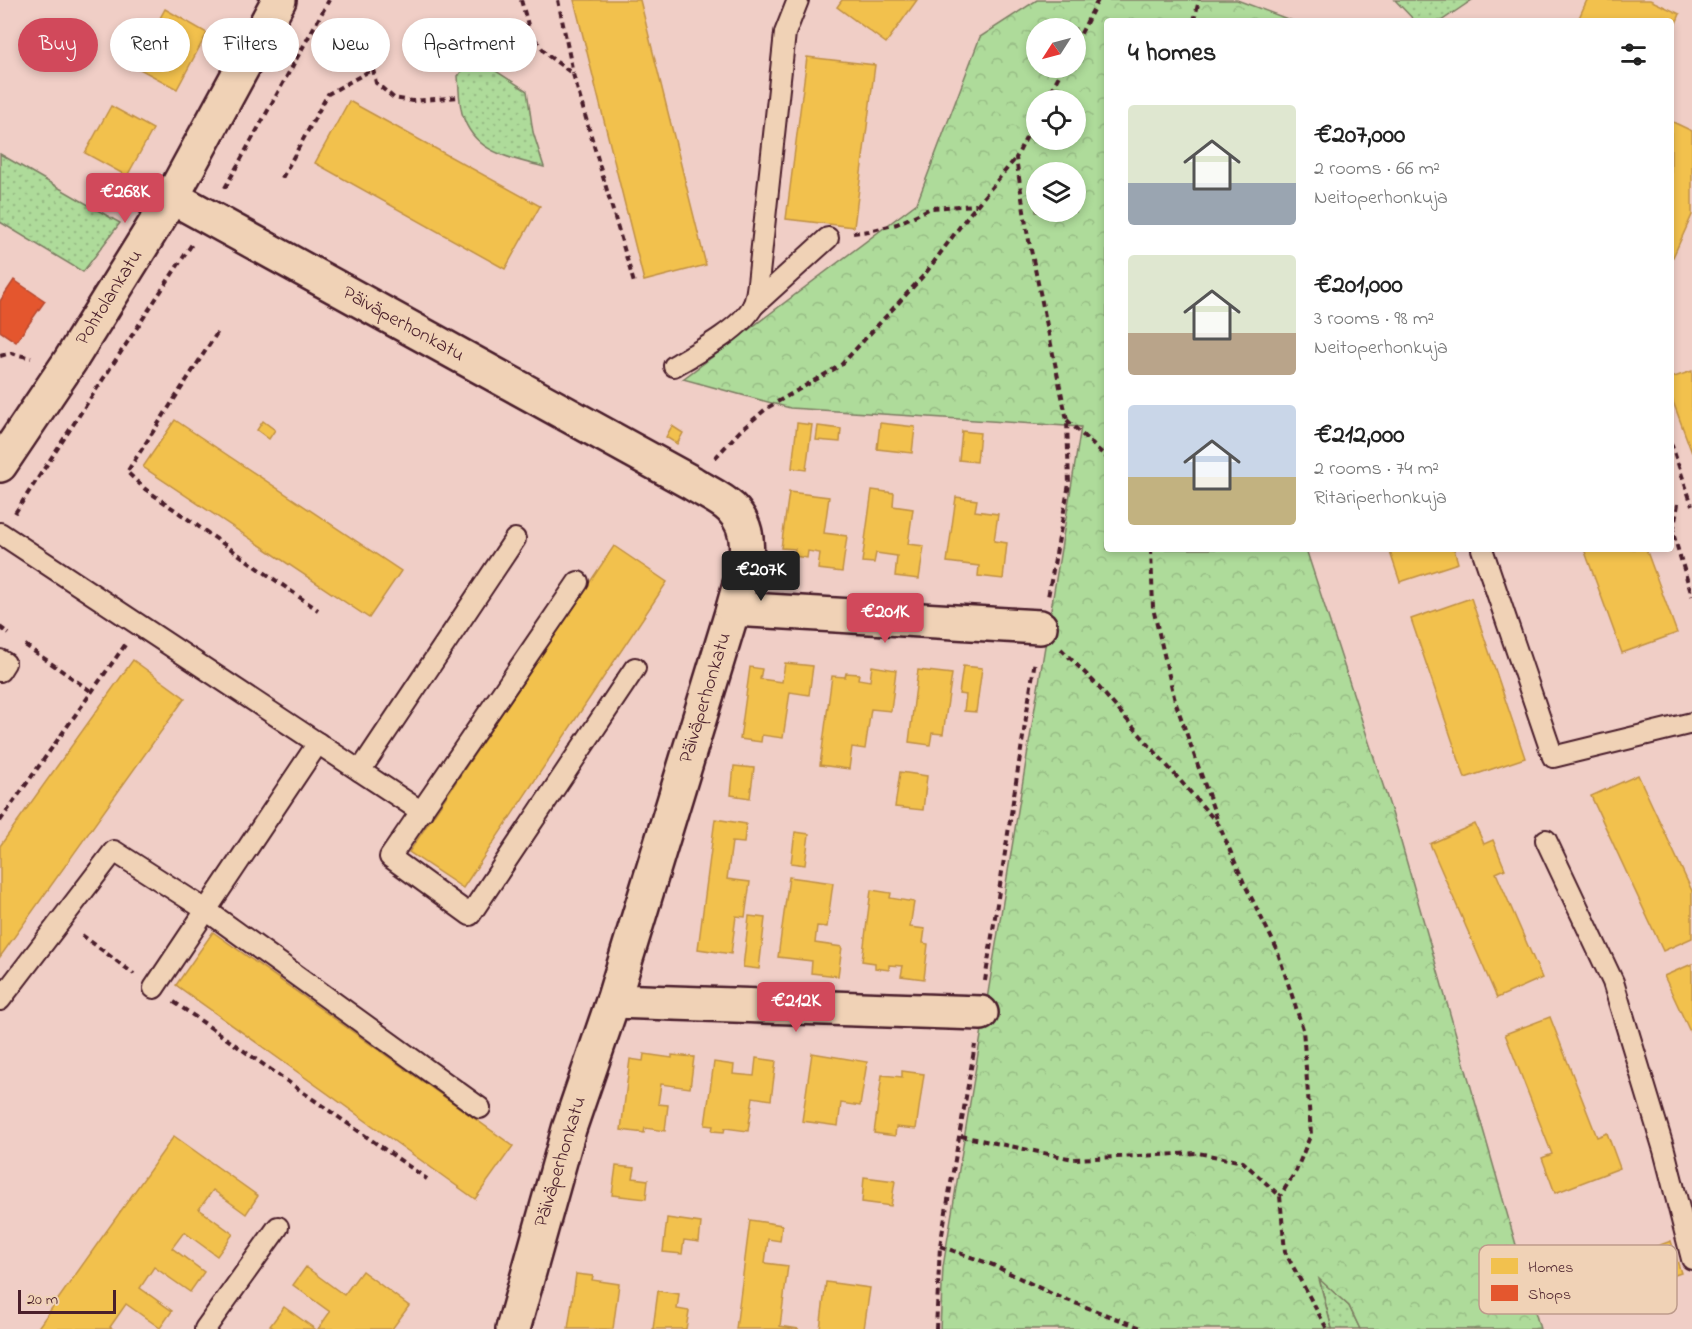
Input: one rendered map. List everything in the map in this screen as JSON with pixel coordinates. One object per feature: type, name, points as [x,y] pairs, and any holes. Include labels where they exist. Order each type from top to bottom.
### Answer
[{"type":"street","name":"Pohtolankatu","points":[[0,465],[70,361],[172,197],[279,0]]},
{"type":"street","name":"Päiväperhonkatu","points":[[172,197],[692,483],[731,508],[742,523],[748,539],[746,559],[733,609],[613,1001],[569,1129],[513,1329]]},
{"type":"street","points":[[733,609],[1040,627]]},
{"type":"street","points":[[613,1001],[981,1013]]},
{"type":"lane","points":[[753,306],[758,283],[785,33],[798,0]]},
{"type":"lane","points":[[674,366],[705,348],[735,326],[753,306],[828,238]]},
{"type":"lane","points":[[1,533],[422,812]]},
{"type":"lane","points":[[360,771],[515,539]]},
{"type":"lane","points":[[1483,552],[1553,757],[1692,723]]},
{"type":"lane","points":[[578,582],[390,857],[470,915],[635,668]]},
{"type":"lane","points":[[0,660],[5,663],[0,671]]},
{"type":"lane","points":[[154,988],[318,743]]},
{"type":"lane","points":[[1546,840],[1613,982],[1664,1150],[1692,1259]]},
{"type":"lane","points":[[0,999],[114,851],[206,910],[480,1108]]},
{"type":"lane","points":[[205,1329],[278,1227]]},
{"type":"path","points":[[1,533],[209,219],[329,0]]},
{"type":"path","points":[[521,0],[530,32],[546,54],[573,74]]},
{"type":"path","points":[[558,0],[573,74],[634,283]]},
{"type":"path","points":[[1086,23],[1098,0]]},
{"type":"path","points":[[1195,18],[1199,0]]},
{"type":"path","points":[[282,178],[328,94],[373,69],[376,83],[394,98],[412,101],[460,97]]},
{"type":"path","points":[[692,483],[740,431],[766,408],[841,365],[925,274],[976,205],[1016,158],[1026,138]]},
{"type":"path","points":[[936,1329],[940,1246],[981,1013],[1040,627],[1052,586],[1069,484],[1067,420],[1034,263],[1016,158]]},
{"type":"path","points":[[828,238],[897,224],[931,208],[976,205]]},
{"type":"path","points":[[217,333],[127,472],[145,489],[318,610]]},
{"type":"path","points":[[0,356],[11,353],[35,359]]},
{"type":"path","points":[[1067,420],[1104,455]]},
{"type":"path","points":[[1674,452],[1692,505]]},
{"type":"path","points":[[1674,527],[1678,504]]},
{"type":"path","points":[[1674,536],[1692,596]]},
{"type":"path","points":[[1151,552],[1153,608],[1175,701],[1219,825],[1244,883],[1276,947],[1303,1029],[1311,1134],[1296,1171],[1280,1196],[1285,1252],[1324,1328]]},
{"type":"path","points":[[0,821],[140,625]]},
{"type":"path","points":[[0,627],[92,692]]},
{"type":"path","points":[[1040,627],[1094,682],[1219,825]]},
{"type":"path","points":[[61,920],[427,1179]]},
{"type":"path","points":[[961,1136],[1073,1159],[1198,1153],[1243,1162],[1280,1196]]},
{"type":"path","points":[[940,1246],[993,1265],[1054,1295],[1144,1329]]},
{"type":"green space","points":[[1037,0],[1237,0],[1285,18],[1104,18],[1104,552],[1307,552],[1397,828],[1516,1245],[1479,1245],[1479,1314],[1536,1314],[1540,1329],[1360,1329],[1349,1306],[1319,1279],[1332,1329],[940,1329],[943,1267],[1081,427],[790,408],[683,379],[917,203],[980,37]]},
{"type":"green space","points":[[1395,0],[1472,0],[1445,18],[1412,18]]},
{"type":"green space","points":[[461,72],[498,72],[527,91],[533,132],[544,167],[494,152],[475,137],[462,113],[458,76]]},
{"type":"green space","points":[[0,154],[120,223],[83,272],[0,222]]},
{"type":"green space","points":[[1319,1278],[1349,1306],[1360,1329],[1332,1329]]},
{"type":"building: Homes","points":[[574,0],[640,0],[706,265],[644,281]]},
{"type":"building: Homes","points":[[842,0],[917,0],[886,43],[837,7]]},
{"type":"building: Homes","points":[[1587,0],[1650,0],[1680,14],[1674,28],[1674,18],[1579,18]]},
{"type":"building: Homes","points":[[165,9],[181,18],[160,18]]},
{"type":"building: Homes","points":[[190,23],[202,30],[202,42],[190,65]]},
{"type":"building: Homes","points":[[807,57],[875,65],[854,227],[786,219]]},
{"type":"building: Homes","points":[[145,72],[186,72],[177,89]]},
{"type":"building: Homes","points":[[349,101],[540,206],[505,269],[315,163]]},
{"type":"building: Homes","points":[[111,106],[153,129],[127,176],[85,153]]},
{"type":"building: Homes","points":[[1674,122],[1692,131],[1692,215],[1674,255]]},
{"type":"building: Homes","points":[[1692,371],[1692,453],[1674,404],[1674,377]]},
{"type":"building: Homes","points":[[175,420],[401,571],[369,618],[143,467]]},
{"type":"building: Homes","points":[[263,421],[275,430],[269,439],[257,430]]},
{"type":"building: Homes","points":[[797,423],[812,425],[806,470],[792,468]]},
{"type":"building: Homes","points":[[880,423],[915,427],[912,453],[877,449]]},
{"type":"building: Homes","points":[[672,426],[683,433],[677,444],[666,437]]},
{"type":"building: Homes","points":[[818,426],[841,429],[840,442],[816,440]]},
{"type":"building: Homes","points":[[962,431],[980,433],[977,462],[959,460]]},
{"type":"building: Homes","points":[[872,490],[894,493],[893,506],[913,509],[908,544],[924,546],[919,579],[895,576],[897,556],[876,553],[874,563],[862,562]]},
{"type":"building: Homes","points":[[789,492],[829,497],[824,533],[847,536],[842,572],[818,569],[820,553],[808,551],[807,558],[794,556],[795,549],[781,548]]},
{"type":"building: Homes","points":[[956,497],[977,500],[975,511],[998,514],[994,541],[1007,543],[1003,579],[978,576],[979,566],[947,562]]},
{"type":"building: Homes","points":[[614,546],[667,582],[463,888],[409,852]]},
{"type":"building: Homes","points":[[1390,552],[1455,552],[1458,563],[1400,582]]},
{"type":"building: Homes","points":[[1585,552],[1647,552],[1677,633],[1622,653]]},
{"type":"building: Homes","points":[[1471,598],[1525,758],[1465,778],[1411,619]]},
{"type":"building: Homes","points":[[133,660],[185,698],[0,957],[0,846]]},
{"type":"building: Homes","points":[[785,663],[813,666],[809,695],[790,692],[783,738],[762,735],[761,742],[740,739],[750,667],[762,669],[760,679],[782,682]]},
{"type":"building: Homes","points":[[872,666],[896,670],[891,711],[871,709],[865,749],[852,747],[849,769],[820,765],[832,676],[845,677],[846,673],[859,674],[858,679],[870,681]]},
{"type":"building: Homes","points":[[963,666],[982,668],[976,712],[964,711],[966,695],[959,694]]},
{"type":"building: Homes","points":[[918,670],[952,674],[943,734],[932,733],[930,745],[909,742]]},
{"type":"building: Homes","points":[[734,766],[754,768],[750,798],[731,795]]},
{"type":"building: Homes","points":[[900,772],[927,776],[923,810],[895,807]]},
{"type":"building: Homes","points":[[1638,775],[1692,891],[1692,938],[1663,951],[1591,796]]},
{"type":"building: Homes","points":[[715,819],[746,824],[744,843],[732,842],[727,879],[750,882],[745,917],[736,916],[731,954],[698,949]]},
{"type":"building: Homes","points":[[1475,824],[1484,844],[1493,840],[1505,869],[1496,873],[1542,978],[1497,998],[1430,844]]},
{"type":"building: Homes","points":[[795,832],[809,834],[805,865],[791,863]]},
{"type":"building: Homes","points":[[789,877],[833,883],[827,927],[817,926],[815,943],[842,947],[838,976],[811,973],[812,961],[778,957]]},
{"type":"building: Homes","points":[[871,890],[891,893],[890,898],[914,902],[910,927],[925,929],[923,943],[928,944],[924,979],[901,976],[903,966],[889,965],[889,970],[875,968],[875,963],[862,961]]},
{"type":"building: Homes","points":[[749,916],[765,918],[759,969],[743,967]]},
{"type":"building: Homes","points":[[213,932],[513,1146],[475,1199],[176,985]]},
{"type":"building: Homes","points":[[1692,964],[1692,1036],[1664,976]]},
{"type":"building: Homes","points":[[1550,1017],[1597,1137],[1607,1133],[1620,1168],[1555,1193],[1542,1158],[1552,1154],[1505,1034]]},
{"type":"building: Homes","points":[[812,1053],[867,1062],[860,1106],[841,1103],[838,1126],[802,1121]]},
{"type":"building: Homes","points":[[644,1054],[672,1058],[672,1055],[694,1057],[690,1088],[661,1084],[658,1104],[668,1105],[665,1131],[645,1128],[644,1133],[621,1130],[630,1059],[643,1061]]},
{"type":"building: Homes","points":[[756,1058],[776,1061],[771,1100],[753,1097],[748,1131],[725,1128],[724,1132],[712,1131],[713,1126],[705,1125],[714,1062],[734,1065],[733,1074],[754,1076]]},
{"type":"building: Homes","points":[[902,1071],[924,1074],[916,1129],[896,1127],[895,1136],[874,1133],[882,1075],[902,1077]]},
{"type":"building: Homes","points":[[174,1136],[258,1196],[246,1214],[213,1190],[199,1209],[233,1234],[217,1256],[184,1232],[172,1248],[204,1272],[190,1292],[154,1267],[140,1288],[172,1311],[160,1328],[126,1304],[110,1327],[113,1329],[37,1329]]},
{"type":"building: Homes","points":[[616,1166],[635,1168],[633,1178],[648,1180],[646,1199],[612,1195]]},
{"type":"building: Homes","points":[[864,1177],[895,1181],[891,1206],[862,1202]]},
{"type":"building: Homes","points":[[667,1218],[701,1223],[699,1242],[684,1240],[682,1254],[663,1252]]},
{"type":"building: Homes","points":[[750,1220],[782,1225],[780,1241],[768,1239],[765,1263],[788,1266],[780,1326],[799,1329],[736,1329]]},
{"type":"building: Homes","points":[[1671,1241],[1672,1245],[1660,1245]]},
{"type":"building: Homes","points":[[1677,1260],[1681,1273],[1677,1274]]},
{"type":"building: Homes","points":[[306,1267],[344,1295],[362,1271],[409,1306],[392,1329],[318,1329],[330,1312],[293,1285]]},
{"type":"building: Homes","points":[[576,1274],[593,1276],[592,1280],[619,1284],[613,1329],[568,1329]]},
{"type":"building: Homes","points":[[826,1282],[870,1288],[864,1329],[820,1329]]},
{"type":"building: Homes","points":[[658,1291],[679,1294],[677,1309],[689,1311],[686,1329],[653,1329]]},
{"type":"building: Homes","points":[[284,1307],[315,1329],[275,1329],[270,1326]]},
{"type":"building: Shops","points":[[14,280],[45,301],[16,342],[0,331],[0,301]]}]
